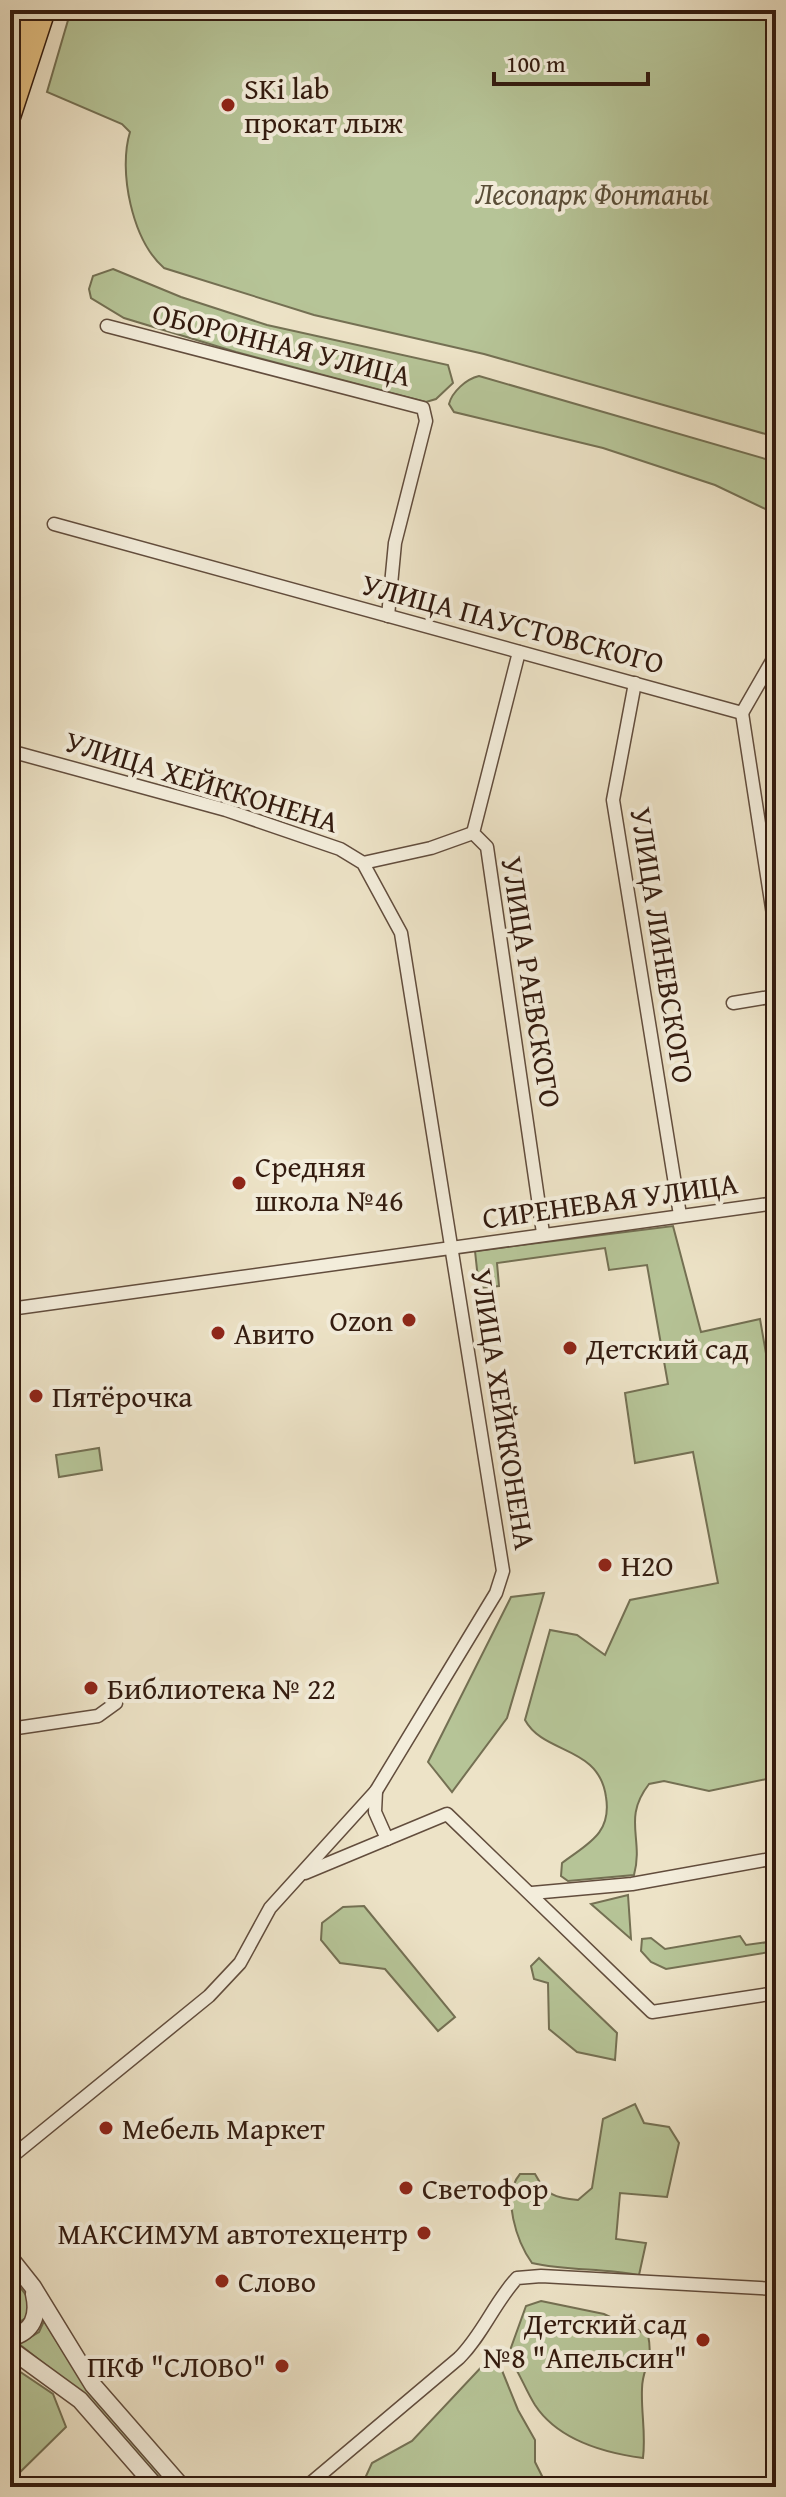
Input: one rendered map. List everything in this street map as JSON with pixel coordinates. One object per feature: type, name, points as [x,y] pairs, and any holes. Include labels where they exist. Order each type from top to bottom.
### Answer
[{"type":"main road","points":[[10,117],[26,42],[28,10]]},
{"type":"main road","points":[[10,63],[45,10]]},
{"type":"street","name":"ОБОРОННАЯ УЛИЦА","points":[[107,326],[423,408],[426,421],[395,543],[388,616]]},
{"type":"street","name":"УЛИЦА ПАУСТОВСКОГО","points":[[54,524],[742,713]]},
{"type":"street","name":"УЛИЦА РАЕВСКОГО","points":[[519,652],[473,833],[487,847],[543,1233]]},
{"type":"street","points":[[776,654],[742,713],[776,934]]},
{"type":"street","name":"УЛИЦА ЛИНЕВСКОГО","points":[[635,683],[613,800],[680,1215]]},
{"type":"street","name":"УЛИЦА ХЕЙККОНЕНА","points":[[10,751],[226,810],[340,849],[363,863],[401,933],[503,1571],[496,1593],[376,1791],[270,1908],[240,1963],[214,1991],[12,2151]]},
{"type":"street","points":[[363,863],[431,848],[473,833]]},
{"type":"street","points":[[733,1003],[776,996]]},
{"type":"street","name":"СИРЕНЕВАЯ УЛИЦА","points":[[10,1309],[776,1203]]},
{"type":"street","points":[[10,1729],[98,1716],[116,1703]]},
{"type":"street","points":[[376,1791],[375,1812],[387,1839]]},
{"type":"street","points":[[302,1874],[447,1814],[652,2012],[776,1993]]},
{"type":"street","points":[[532,1893],[632,1884],[776,1858]]},
{"type":"street","points":[[10,2258],[33,2287],[93,2385],[182,2487]]},
{"type":"street","points":[[306,2487],[459,2358],[472,2345],[502,2293],[517,2278],[541,2276],[776,2289]]},
{"type":"street","points":[[10,2338],[25,2333],[36,2317],[33,2287]]},
{"type":"street","points":[[10,2349],[80,2400],[156,2487]]},
{"type":"green space","name":"Лесопарк Фонтаны","points":[[71,10],[776,10],[776,437],[484,354],[314,315],[164,268],[144,240],[130,204],[126,166],[130,132],[122,124],[47,92]]},
{"type":"green space","points":[[113,269],[181,297],[267,325],[448,365],[453,383],[436,399],[426,402],[236,352],[124,318],[91,298],[89,289],[93,276]]},
{"type":"green space","points":[[479,376],[776,462],[776,514],[715,485],[603,448],[454,412],[449,404],[453,395],[465,383]]},
{"type":"green space","points":[[673,1226],[701,1332],[760,1319],[776,1411],[776,1777],[709,1791],[664,1781],[649,1784],[641,1796],[635,1818],[637,1850],[634,1875],[568,1881],[561,1876],[562,1863],[596,1837],[607,1810],[601,1780],[593,1768],[545,1739],[525,1720],[550,1630],[577,1635],[605,1655],[630,1600],[718,1583],[693,1452],[635,1463],[625,1393],[668,1384],[647,1265],[609,1270],[605,1248],[497,1263],[499,1286],[479,1288],[475,1251]]},
{"type":"green space","points":[[99,1448],[102,1470],[59,1477],[56,1455]]},
{"type":"green space","points":[[544,1593],[507,1718],[452,1792],[428,1762],[511,1597]]},
{"type":"green space","points":[[628,1895],[631,1939],[591,1904]]},
{"type":"green space","points":[[364,1906],[455,2017],[438,2031],[385,1969],[340,1963],[321,1940],[322,1923],[343,1907]]},
{"type":"green space","points":[[740,1936],[746,1945],[776,1941],[776,1951],[666,1969],[651,1962],[641,1951],[642,1939],[651,1938],[665,1949]]},
{"type":"green space","points":[[539,1958],[617,2033],[615,2060],[577,2052],[549,2029],[548,1983],[534,1979],[531,1966]]},
{"type":"green space","points":[[635,2104],[644,2123],[669,2127],[679,2143],[667,2197],[620,2193],[616,2239],[646,2243],[639,2275],[532,2263],[513,2219],[514,2183],[520,2174],[535,2174],[552,2194],[578,2200],[592,2188],[603,2119]]},
{"type":"green space","points":[[10,2274],[29,2299],[26,2318],[10,2327]]},
{"type":"green space","points":[[541,2301],[604,2314],[648,2335],[650,2352],[642,2389],[643,2458],[613,2453],[583,2443],[556,2427],[535,2405],[508,2356],[526,2306]]},
{"type":"green space","points":[[44,2321],[88,2391],[172,2487],[164,2487],[84,2395],[19,2344],[39,2332]]},
{"type":"green space","points":[[487,2361],[501,2368],[518,2410],[535,2440],[535,2462],[547,2486],[552,2487],[361,2487],[372,2463],[412,2441]]},
{"type":"green space","points":[[10,2365],[53,2394],[66,2427],[10,2482]]},
{"type":"place","name":"SKi lab прокат лыж","points":[[228,105]]},
{"type":"place","name":"Средняя школа №46","points":[[239,1183]]},
{"type":"place","name":"Ozon","points":[[409,1320]]},
{"type":"place","name":"Авито","points":[[218,1333]]},
{"type":"place","name":"Детский сад","points":[[570,1348]]},
{"type":"place","name":"Пятёрочка","points":[[36,1396]]},
{"type":"place","name":"H2O","points":[[605,1565]]},
{"type":"place","name":"Библиотека № 22","points":[[91,1688]]},
{"type":"place","name":"Мебель Маркет","points":[[106,2128]]},
{"type":"place","name":"Светофор","points":[[406,2188]]},
{"type":"place","name":"МАКСИМУМ автотехцентр","points":[[424,2233]]},
{"type":"place","name":"Слово","points":[[222,2281]]},
{"type":"place","name":"Детский сад №8 \"Апельсин\"","points":[[703,2340]]},
{"type":"place","name":"ПКФ \"СЛОВО\"","points":[[282,2366]]}]
